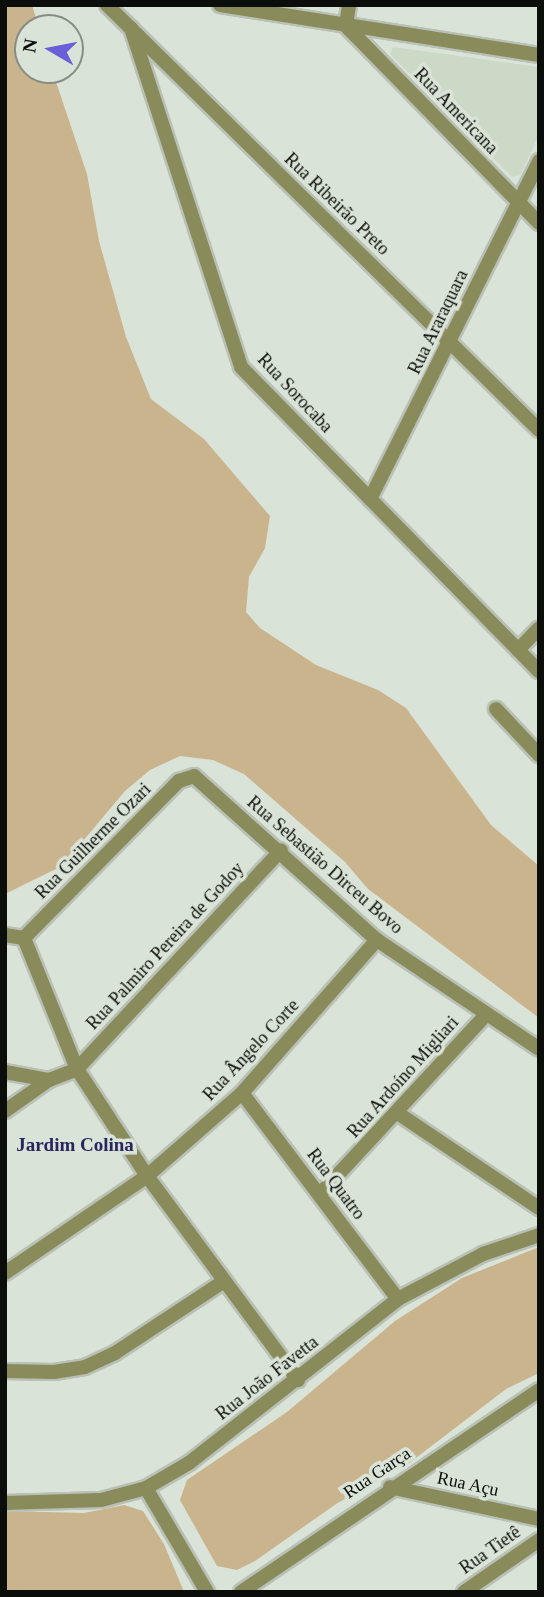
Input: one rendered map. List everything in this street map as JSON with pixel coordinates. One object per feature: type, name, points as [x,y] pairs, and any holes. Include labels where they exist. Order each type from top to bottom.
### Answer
[{"type":"street","name":"Rua Ribeirão Preto","points":[[107,5],[539,430]]},
{"type":"street","points":[[220,5],[539,55]]},
{"type":"street","points":[[346,26],[349,5]]},
{"type":"street","name":"Rua Americana","points":[[346,26],[539,223]]},
{"type":"street","name":"Rua Sorocaba","points":[[131,28],[241,367],[539,671]]},
{"type":"street","name":"Rua Araraquara","points":[[370,499],[451,343],[539,161]]},
{"type":"street","points":[[518,650],[539,628]]},
{"type":"street","points":[[496,709],[539,755]]},
{"type":"street","name":"Rua Sebastião Dirceu Bovo","points":[[194,776],[281,850],[377,940],[485,1016],[539,1049]]},
{"type":"street","name":"Rua Guilherme Ozari","points":[[24,938],[179,781],[194,776]]},
{"type":"street","name":"Rua Palmiro Pereira de Godoy","points":[[5,1111],[50,1080],[77,1069],[281,850]]},
{"type":"street","points":[[5,935],[24,938],[77,1069],[147,1176],[298,1380]]},
{"type":"street","name":"Rua Ângelo Corte","points":[[5,1273],[147,1176],[242,1093],[377,940]]},
{"type":"street","name":"Rua Ardoíno Migliari","points":[[320,1194],[399,1114],[485,1016]]},
{"type":"street","points":[[5,1072],[50,1080]]},
{"type":"street","name":"Rua Quatro","points":[[242,1093],[398,1299]]},
{"type":"street","points":[[399,1114],[539,1208]]},
{"type":"street","name":"Rua João Favetta","points":[[5,1503],[101,1500],[146,1488],[189,1463],[398,1299],[483,1254],[539,1235]]},
{"type":"street","points":[[5,1371],[54,1373],[85,1367],[115,1353],[225,1281]]},
{"type":"street","name":"Rua Garça","points":[[241,1592],[390,1487],[539,1390]]},
{"type":"street","name":"Rua Açu","points":[[390,1487],[539,1519]]},
{"type":"street","points":[[146,1488],[207,1592]]},
{"type":"street","name":"Rua Tietê","points":[[464,1592],[539,1540]]},
{"type":"shaded area","points":[[5,5],[32,5],[35,14],[14,14],[14,84],[57,84],[87,174],[99,241],[126,337],[151,399],[204,439],[270,516],[265,548],[249,577],[246,612],[260,628],[316,665],[378,690],[406,708],[491,825],[539,866],[539,1018],[368,889],[345,862],[244,774],[213,760],[180,756],[150,770],[125,791],[62,866],[5,894]]},
{"type":"shaded area","points":[[393,47],[539,67],[539,135],[520,175],[512,177],[390,54]]},
{"type":"shaded area","points":[[539,1247],[539,1373],[506,1389],[408,1464],[336,1504],[255,1561],[237,1570],[217,1566],[180,1500],[187,1480],[287,1412],[395,1321],[462,1278]]},
{"type":"shaded area","points":[[124,1505],[143,1511],[164,1544],[184,1592],[5,1592],[5,1511],[84,1513]]},
{"type":"district","name":"Jardim Colina","points":[[75,1145]]}]
